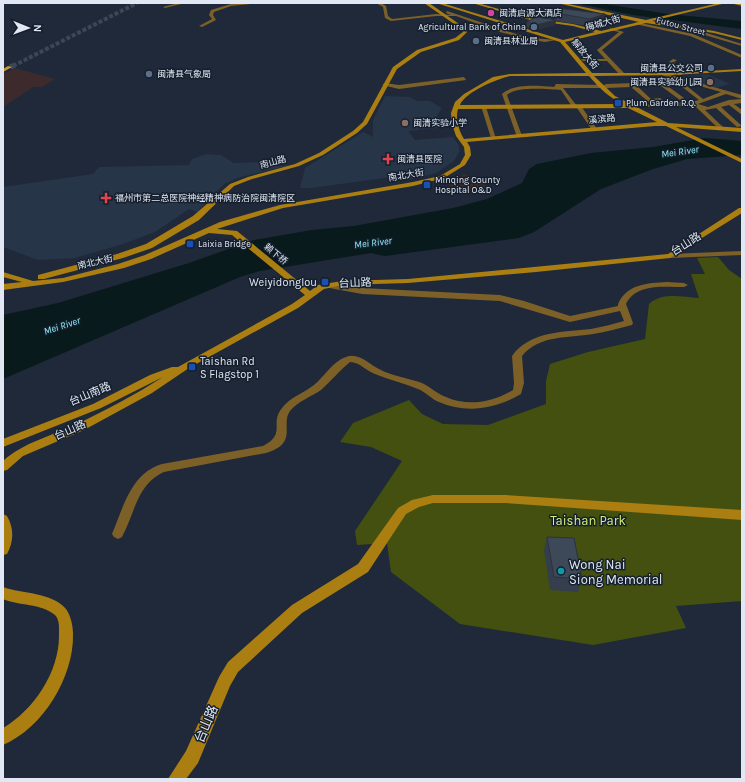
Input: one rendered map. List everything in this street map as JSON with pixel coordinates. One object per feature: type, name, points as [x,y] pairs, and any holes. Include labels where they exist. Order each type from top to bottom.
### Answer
[{"type":"main road","points":[[3,71],[10,67]]},
{"type":"street","points":[[165,7],[183,3]]},
{"type":"street","points":[[201,26],[215,19],[211,15],[212,11],[231,6],[259,3]]},
{"type":"street","points":[[378,3],[384,5],[387,10],[386,17],[391,20],[446,14],[460,16],[531,39],[548,41],[554,40]]},
{"type":"street","name":"南山路","points":[[30,282],[149,246],[196,218],[227,188],[237,182],[292,167],[317,157],[362,126],[394,69],[417,52],[457,39],[464,34],[463,29],[446,14],[426,3]]},
{"type":"street","name":"解放大街","points":[[438,3],[565,41],[603,86],[628,106],[667,124]]},
{"type":"street","name":"解放大街","points":[[443,3],[565,41],[583,60],[593,74]]},
{"type":"street","points":[[474,3],[521,17],[560,23],[601,32]]},
{"type":"street","points":[[559,3],[645,21],[742,37]]},
{"type":"street","name":"梅城大街","points":[[565,41],[724,3]]},
{"type":"street","points":[[735,3],[742,5]]},
{"type":"street","points":[[502,21],[521,17]]},
{"type":"street","points":[[550,27],[560,23]]},
{"type":"street","name":"Futou Street","points":[[636,23],[691,35],[742,57]]},
{"type":"street","points":[[536,31],[543,29]]},
{"type":"street","points":[[611,29],[622,32],[599,50],[622,74]]},
{"type":"street","points":[[697,29],[704,34],[742,45]]},
{"type":"street","points":[[583,60],[608,60]]},
{"type":"street","points":[[675,60],[671,62],[680,74]]},
{"type":"street","points":[[628,106],[456,106],[459,100],[466,95],[502,76],[680,74],[742,70]]},
{"type":"street","points":[[662,74],[742,97]]},
{"type":"street","points":[[385,85],[399,87],[464,79]]},
{"type":"street","points":[[696,83],[714,97]]},
{"type":"street","points":[[647,84],[666,100]]},
{"type":"street","points":[[503,90],[518,86],[662,84],[682,99],[650,101],[632,85]]},
{"type":"street","points":[[683,85],[703,101]]},
{"type":"street","name":"解放大街","points":[[603,86],[629,104],[742,160]]},
{"type":"street","points":[[519,136],[504,95],[505,92],[516,89],[563,88],[594,129]]},
{"type":"street","points":[[696,105],[727,92]]},
{"type":"street","points":[[643,106],[696,105],[708,109],[729,102],[742,101]]},
{"type":"street","points":[[729,102],[742,113]]},
{"type":"street","points":[[696,105],[721,128]]},
{"type":"street","name":"南北大街","points":[[6,286],[30,282],[63,280],[126,265],[159,253],[231,221],[294,203],[437,179],[451,173],[464,162],[468,151],[457,132],[455,124],[456,106]]},
{"type":"street","points":[[483,106],[494,138]]},
{"type":"street","points":[[717,106],[741,128]]},
{"type":"street","name":"溪滨路","points":[[463,141],[667,124],[741,128]]},
{"type":"street","name":"台山路","points":[[3,467],[19,454],[80,427],[148,391],[186,366],[288,311],[321,287],[327,285],[427,279],[670,256],[742,210]]},
{"type":"street","points":[[207,231],[236,234],[231,221]]},
{"type":"street","name":"赖下桥","points":[[236,234],[310,295]]},
{"type":"street","points":[[670,256],[742,253]]},
{"type":"street","points":[[3,274],[30,282]]},
{"type":"street","points":[[327,285],[362,292],[500,298],[521,303],[570,319],[622,308]]},
{"type":"street","points":[[118,534],[133,498],[151,473],[162,468],[266,449],[274,446],[284,430],[283,416],[287,409],[313,390],[348,359],[358,360],[378,372],[425,388],[441,400],[471,405],[496,402],[512,396],[519,389],[520,380],[516,367],[517,356],[519,352],[530,344],[554,335],[585,332],[628,323],[622,308],[626,297],[634,290],[664,285],[684,285]]},
{"type":"street","name":"台山南路","points":[[3,443],[97,406],[153,377],[186,366]]},
{"type":"street","name":"台山路","points":[[176,779],[192,758],[224,682],[233,667],[297,609],[363,568],[402,512],[410,505],[433,498],[505,499],[742,515]]},
{"type":"street","points":[[3,519],[8,536],[3,550]]},
{"type":"street","points":[[3,593],[9,596],[46,603],[53,606],[63,615],[66,632],[65,652],[50,690],[32,714],[10,734],[3,737]]},
{"type":"shaded area","points":[[15,68],[55,79],[42,87],[33,87],[3,107],[3,74]]},
{"type":"shaded area","name":"闽清县实验幼儿园","points":[[707,74],[730,84],[716,88],[688,80],[683,77]]},
{"type":"shaded area","name":"闽清县医院","points":[[385,96],[409,97],[417,101],[430,101],[442,108],[437,115],[438,128],[408,131],[415,140],[453,137],[459,146],[459,152],[454,161],[436,173],[396,182],[392,177],[311,188],[300,188],[305,168],[363,132],[373,137],[373,120]]},
{"type":"shaded area","name":"福州市第二总医院神经精神病防治院闽清院区","points":[[206,154],[221,155],[234,163],[257,162],[277,166],[290,165],[237,178],[224,184],[197,212],[189,209],[155,232],[120,245],[75,258],[38,260],[3,247],[3,187],[93,174],[99,167],[189,165],[192,159]]},
{"type":"shaded area","points":[[465,174],[489,186],[465,195],[445,183]]},
{"type":"green space","name":"Taishan Park","points":[[718,257],[729,270],[742,279],[742,601],[676,606],[686,628],[593,645],[460,624],[391,572],[387,543],[357,545],[355,531],[402,461],[371,447],[340,442],[353,423],[409,400],[422,414],[443,424],[488,425],[546,404],[546,381],[550,364],[588,352],[645,339],[649,304],[654,300],[672,296],[699,298],[691,274],[705,274],[697,258]]},
{"type":"water","points":[[575,3],[599,3],[668,14],[742,21],[742,29],[633,15]]},
{"type":"water","name":"Mei River","points":[[705,138],[742,141],[742,155],[687,159],[653,169],[601,189],[534,232],[519,238],[385,256],[371,253],[260,271],[240,277],[3,379],[3,315],[58,303],[189,263],[254,240],[312,230],[354,226],[453,208],[487,199],[522,183],[529,169],[537,164],[591,153],[653,147]]},
{"type":"building","points":[[557,8],[605,14],[590,19],[544,11],[557,11]]},
{"type":"building","points":[[536,17],[556,20],[536,25],[527,22]]},
{"type":"building","points":[[547,537],[574,538],[582,579],[554,577]]},
{"type":"tunnel","points":[[15,65],[137,3]]},
{"type":"tunnel","points":[[10,67],[15,65]]},
{"type":"place","name":"闽清启源大酒店","points":[[491,13]]},
{"type":"place","name":"Agricultural Bank of China","points":[[534,27]]},
{"type":"place","name":"闽清县林业局","points":[[476,41]]},
{"type":"place","name":"闽清县公交公司","points":[[711,68]]},
{"type":"place","name":"闽清县气象局","points":[[149,74]]},
{"type":"place","name":"闽清县实验幼儿园","points":[[710,82]]},
{"type":"place","name":"Plum Garden R.Q.","points":[[618,103]]},
{"type":"place","name":"闽清实验小学","points":[[405,123]]},
{"type":"place","name":"闽清县医院","points":[[388,159]]},
{"type":"place","name":"Minqing County Hospital O&D","points":[[427,185]]},
{"type":"place","name":"福州市第二总医院神经精神病防治院闽清院区","points":[[106,198]]},
{"type":"place","name":"Laixia Bridge","points":[[190,244]]},
{"type":"place","name":"Weiyidonglou","points":[[325,282]]},
{"type":"place","name":"Taishan Rd S Flagstop 1","points":[[192,367]]},
{"type":"place","name":"Wong Nai Siong Memorial","points":[[561,571]]}]
